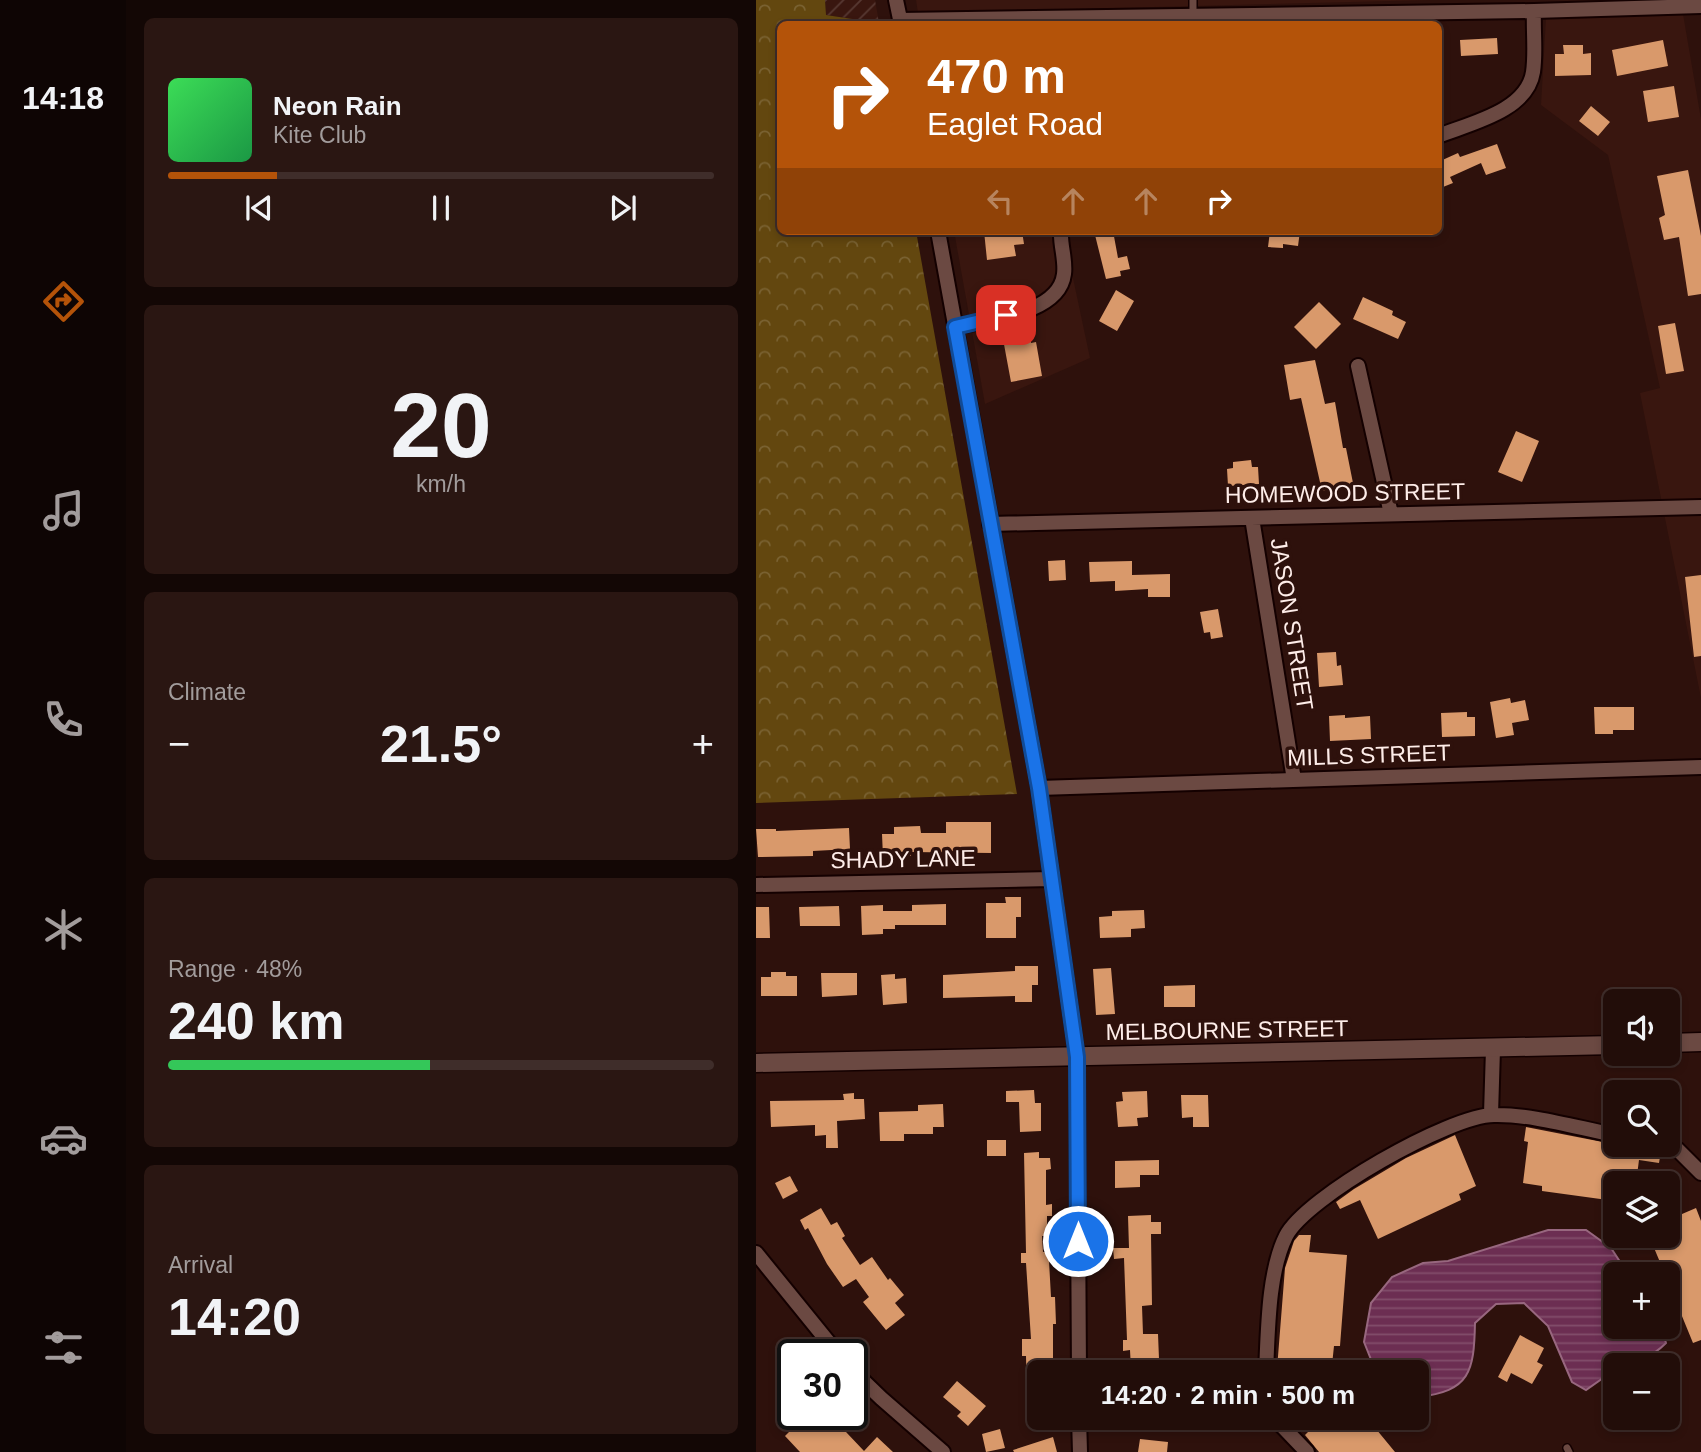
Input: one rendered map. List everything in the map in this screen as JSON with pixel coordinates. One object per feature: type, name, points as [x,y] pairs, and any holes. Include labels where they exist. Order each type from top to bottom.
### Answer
[{"type":"street","points":[[896,0],[900,21]]},
{"type":"street","points":[[949,21],[1701,6]]},
{"type":"street","points":[[1442,134],[1512,106],[1526,91],[1533,72],[1534,11]]},
{"type":"street","points":[[939,235],[1039,788],[1077,1057],[1079,1360]]},
{"type":"street","points":[[955,327],[1047,303],[1059,290],[1065,274],[1061,235]]},
{"type":"street","points":[[1358,366],[1391,514]]},
{"type":"street","name":"HOMEWOOD STREET","points":[[990,524],[1701,507]]},
{"type":"street","name":"JASON STREET","points":[[1252,517],[1294,780]]},
{"type":"street","name":"MILLS STREET","points":[[1039,788],[1701,767]]},
{"type":"street","name":"SHADY LANE","points":[[756,885],[1052,879]]},
{"type":"street","points":[[1680,1043],[1701,1042]]},
{"type":"street","name":"MELBOURNE STREET","points":[[756,1063],[1603,1045]]},
{"type":"street","points":[[1491,1114],[1493,1049]]},
{"type":"street","points":[[1267,1360],[1280,1250],[1288,1233],[1302,1216],[1329,1194],[1392,1154],[1444,1128],[1491,1114],[1603,1133]]},
{"type":"street","points":[[1680,1152],[1701,1173]]},
{"type":"street","points":[[756,1253],[826,1339]]},
{"type":"street","points":[[868,1385],[943,1452]]},
{"type":"street","points":[[1079,1430],[1080,1452]]},
{"type":"street","points":[[1286,1430],[1307,1452]]},
{"type":"lane","points":[[1193,0],[1193,16]]},
{"type":"shaded area","points":[[825,0],[875,0],[879,21],[866,21],[826,15]]},
{"type":"shaded area","points":[[916,0],[1431,0],[918,13]]},
{"type":"shaded area","points":[[1683,14],[1701,119],[1701,698],[1640,393],[1660,388],[1608,155],[1541,105],[1546,18]]},
{"type":"shaded area","points":[[955,235],[1064,235],[1090,358],[985,404]]},
{"type":"shaded area","points":[[1548,1230],[1586,1230],[1603,1242],[1603,1248],[1611,1248],[1620,1262],[1603,1262],[1603,1339],[1665,1339],[1666,1343],[1653,1353],[1603,1353],[1603,1378],[1586,1390],[1572,1382],[1548,1326],[1524,1303],[1496,1304],[1475,1323],[1473,1354],[1466,1376],[1449,1390],[1429,1395],[1429,1360],[1371,1360],[1364,1342],[1371,1303],[1392,1277],[1423,1263],[1448,1261]]},
{"type":"green space","points":[[756,0],[825,0],[826,15],[866,21],[777,21],[777,235],[917,235],[1017,794],[756,803]]},
{"type":"building","points":[[1497,38],[1498,54],[1461,56],[1460,40]]},
{"type":"building","points":[[1663,40],[1668,66],[1617,76],[1612,50]]},
{"type":"building","points":[[1563,45],[1583,45],[1583,54],[1591,53],[1591,75],[1555,76],[1555,54],[1564,54]]},
{"type":"building","points":[[1674,86],[1679,117],[1648,122],[1643,91]]},
{"type":"building","points":[[1591,106],[1610,122],[1598,136],[1579,121]]},
{"type":"building","points":[[1497,144],[1506,168],[1486,175],[1481,163],[1450,177],[1453,183],[1442,187],[1442,160],[1458,153],[1460,157]]},
{"type":"building","points":[[1688,170],[1701,236],[1701,294],[1688,296],[1679,237],[1664,240],[1659,218],[1665,215],[1657,176]]},
{"type":"building","points":[[984,235],[1023,235],[1024,244],[1014,245],[1016,256],[987,260]]},
{"type":"building","points":[[1095,235],[1114,235],[1118,258],[1127,256],[1130,269],[1120,271],[1121,276],[1106,279]]},
{"type":"building","points":[[1270,235],[1299,235],[1298,246],[1283,244],[1283,248],[1268,247]]},
{"type":"building","points":[[1116,290],[1134,301],[1117,331],[1099,321]]},
{"type":"building","points":[[1363,297],[1393,311],[1392,315],[1406,322],[1398,339],[1353,319]]},
{"type":"building","points":[[1319,302],[1341,324],[1316,349],[1294,327]]},
{"type":"building","points":[[1675,323],[1684,371],[1666,374],[1658,326]]},
{"type":"building","points":[[1030,334],[1031,343],[1036,342],[1042,376],[1011,382],[1003,339]]},
{"type":"building","points":[[1315,360],[1325,404],[1335,402],[1343,448],[1346,448],[1353,483],[1322,491],[1301,398],[1290,400],[1284,365]]},
{"type":"building","points":[[1516,431],[1539,441],[1522,482],[1498,472]]},
{"type":"building","points":[[1251,460],[1252,467],[1258,467],[1259,484],[1228,486],[1227,469],[1233,468],[1233,462]]},
{"type":"building","points":[[1065,560],[1066,580],[1049,581],[1048,561]]},
{"type":"building","points":[[1132,561],[1132,575],[1170,574],[1170,597],[1148,597],[1148,589],[1115,591],[1115,581],[1090,582],[1089,562]]},
{"type":"building","points":[[1701,575],[1701,656],[1694,657],[1685,577]]},
{"type":"building","points":[[1218,609],[1223,637],[1211,639],[1210,632],[1204,633],[1200,612]]},
{"type":"building","points":[[1336,652],[1337,666],[1341,665],[1343,685],[1319,687],[1317,653]]},
{"type":"building","points":[[1510,698],[1511,703],[1525,700],[1529,720],[1512,723],[1514,735],[1496,738],[1490,702]]},
{"type":"building","points":[[1594,707],[1634,707],[1634,730],[1613,730],[1613,734],[1595,734]]},
{"type":"building","points":[[1467,712],[1467,717],[1475,717],[1475,736],[1442,737],[1441,713]]},
{"type":"building","points":[[1345,715],[1345,718],[1370,716],[1371,739],[1330,741],[1329,716]]},
{"type":"building","points":[[946,822],[991,822],[991,853],[911,852],[911,856],[883,857],[882,834],[894,834],[894,827],[920,826],[921,833],[946,833]]},
{"type":"building","points":[[849,828],[850,849],[813,851],[813,856],[758,857],[756,829],[776,831]]},
{"type":"building","points":[[1005,897],[1021,897],[1021,917],[1016,917],[1016,938],[986,938],[986,903],[1006,903]]},
{"type":"building","points":[[946,904],[946,925],[895,925],[895,929],[883,929],[883,934],[862,935],[861,906],[883,905],[883,911],[912,911],[912,905]]},
{"type":"building","points":[[839,906],[840,926],[800,926],[799,907]]},
{"type":"building","points":[[756,907],[769,907],[770,938],[756,938]]},
{"type":"building","points":[[1144,910],[1145,928],[1131,929],[1131,937],[1100,938],[1099,917],[1112,916],[1112,911]]},
{"type":"building","points":[[1015,966],[1038,966],[1038,985],[1032,985],[1032,1002],[1015,1002],[1015,996],[943,998],[943,975],[1015,971]]},
{"type":"building","points":[[1111,968],[1115,1014],[1096,1015],[1093,969]]},
{"type":"building","points":[[771,972],[786,972],[786,976],[797,976],[797,996],[761,996],[761,977],[771,977]]},
{"type":"building","points":[[821,973],[857,973],[857,995],[822,997]]},
{"type":"building","points":[[895,974],[895,979],[906,978],[907,1003],[883,1005],[881,975]]},
{"type":"building","points":[[1195,985],[1195,1007],[1164,1007],[1164,986]]},
{"type":"building","points":[[1034,1090],[1035,1103],[1041,1103],[1041,1131],[1020,1132],[1019,1102],[1006,1102],[1006,1091]]},
{"type":"building","points":[[1147,1091],[1148,1117],[1137,1118],[1138,1126],[1118,1127],[1116,1102],[1123,1101],[1122,1092]]},
{"type":"building","points":[[854,1093],[854,1099],[864,1099],[865,1119],[837,1121],[838,1148],[826,1148],[826,1135],[815,1136],[815,1125],[771,1127],[770,1101],[844,1100],[843,1094]]},
{"type":"building","points":[[1181,1095],[1208,1095],[1209,1127],[1193,1127],[1193,1117],[1182,1118]]},
{"type":"building","points":[[943,1104],[944,1127],[933,1127],[933,1134],[904,1134],[904,1141],[880,1141],[879,1112],[918,1111],[918,1105]]},
{"type":"building","points":[[1526,1127],[1603,1142],[1603,1157],[1660,1157],[1659,1163],[1639,1160],[1638,1171],[1603,1171],[1603,1199],[1542,1191],[1542,1186],[1523,1183],[1528,1142],[1524,1141]]},
{"type":"building","points":[[1455,1135],[1476,1186],[1459,1194],[1461,1200],[1378,1239],[1360,1200],[1340,1209],[1336,1202],[1354,1189],[1406,1158]]},
{"type":"building","points":[[987,1140],[1006,1140],[1006,1156],[987,1156]]},
{"type":"building","points":[[1039,1152],[1039,1158],[1050,1158],[1051,1169],[1046,1170],[1046,1205],[1052,1204],[1052,1216],[1047,1216],[1047,1236],[1042,1236],[1043,1252],[1054,1251],[1055,1261],[1049,1261],[1056,1324],[1053,1324],[1053,1360],[1027,1360],[1027,1408],[1026,1356],[1022,1356],[1022,1339],[1031,1339],[1026,1263],[1021,1263],[1021,1253],[1026,1253],[1024,1153]]},
{"type":"building","points":[[1159,1160],[1159,1175],[1140,1175],[1140,1187],[1115,1188],[1115,1161]]},
{"type":"building","points":[[790,1176],[798,1191],[783,1199],[775,1183]]},
{"type":"building","points":[[821,1208],[831,1225],[837,1222],[845,1236],[842,1238],[860,1265],[872,1257],[888,1280],[890,1278],[904,1295],[895,1303],[905,1315],[886,1330],[863,1302],[869,1297],[856,1279],[843,1287],[808,1228],[805,1230],[800,1220]]},
{"type":"building","points":[[1696,1208],[1701,1221],[1701,1340],[1693,1343],[1680,1311],[1680,1262],[1660,1262],[1654,1248],[1680,1248],[1680,1215]]},
{"type":"building","points":[[1151,1215],[1151,1222],[1161,1222],[1161,1234],[1151,1234],[1152,1305],[1142,1306],[1143,1334],[1158,1334],[1159,1359],[1131,1360],[1130,1350],[1123,1351],[1123,1340],[1127,1340],[1124,1258],[1114,1259],[1113,1248],[1129,1248],[1128,1216]]},
{"type":"building","points":[[1299,1235],[1311,1235],[1309,1252],[1347,1255],[1340,1346],[1334,1346],[1333,1360],[1278,1360],[1285,1268],[1294,1241]]},
{"type":"building","points":[[1520,1335],[1544,1348],[1537,1362],[1543,1365],[1532,1384],[1511,1373],[1507,1382],[1498,1377]]},
{"type":"building","points":[[957,1381],[986,1406],[968,1426],[957,1416],[961,1412],[943,1397]]},
{"type":"building","points":[[1000,1429],[1005,1448],[986,1452],[982,1434]]},
{"type":"building","points":[[791,1430],[844,1430],[864,1451],[877,1437],[893,1452],[800,1452],[785,1436]]},
{"type":"building","points":[[1310,1430],[1377,1430],[1395,1452],[1319,1452],[1305,1435]]},
{"type":"building","points":[[1053,1437],[1057,1452],[1013,1450]]},
{"type":"building","points":[[1140,1439],[1168,1442],[1167,1452],[1138,1452]]},
{"type":"route","points":[[1006,315],[955,327],[1039,788],[1077,1057],[1078,1241]]}]
